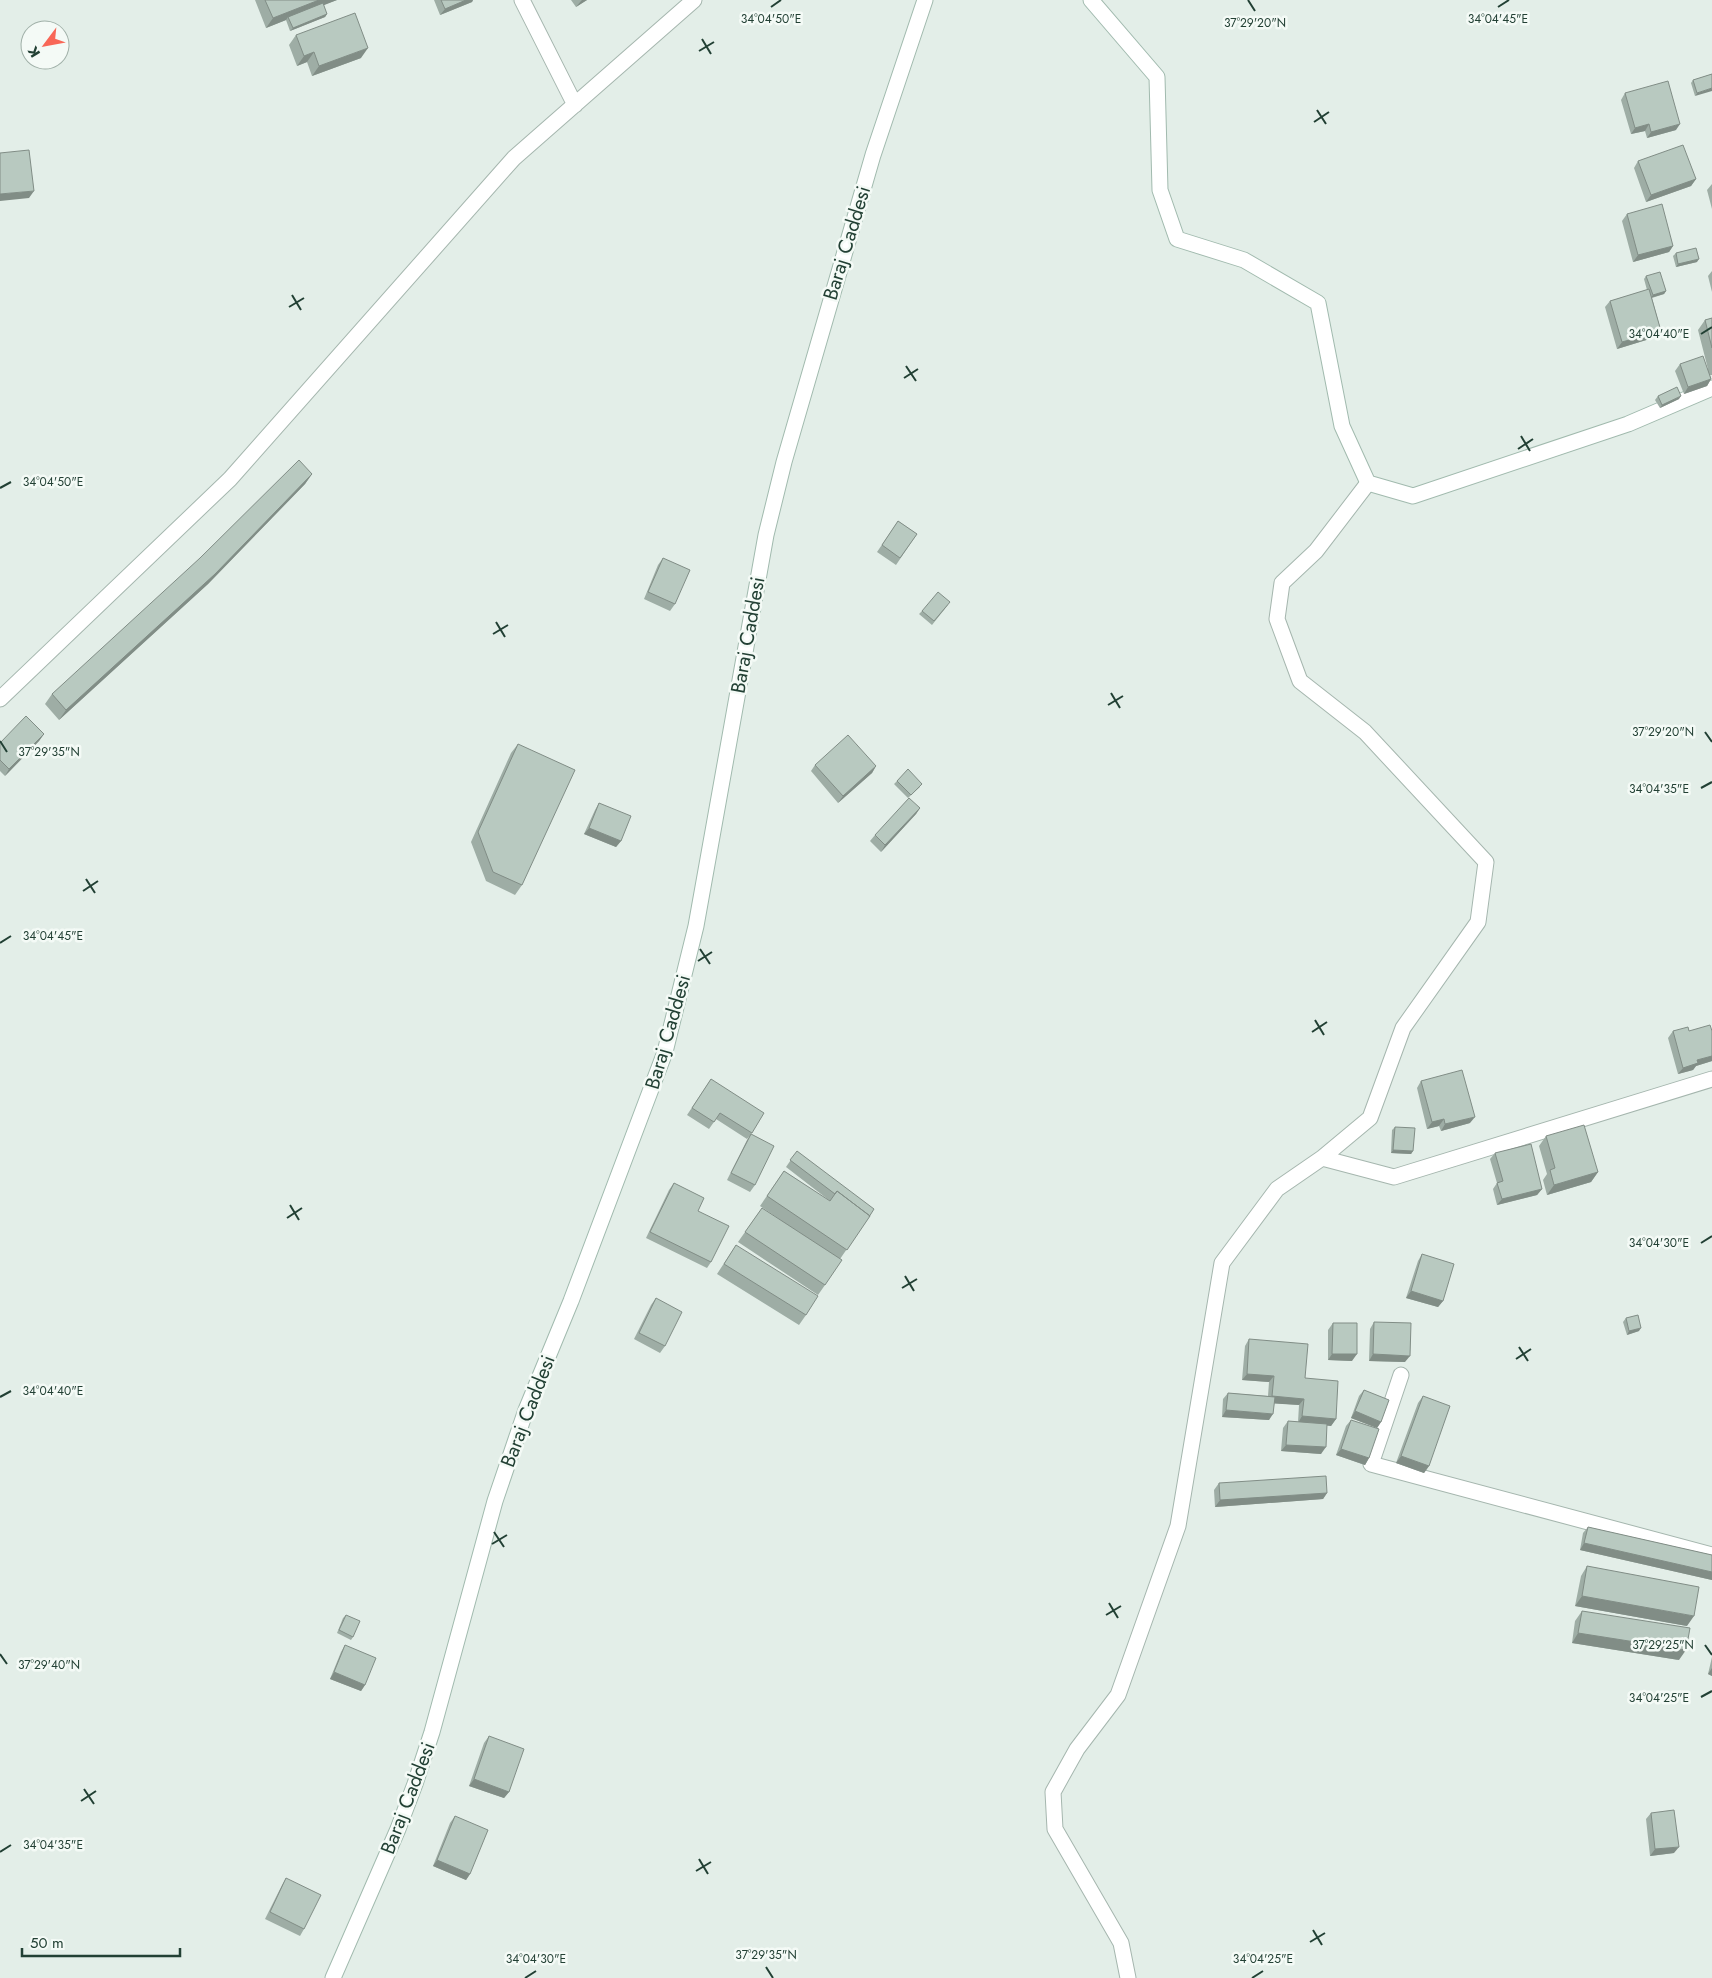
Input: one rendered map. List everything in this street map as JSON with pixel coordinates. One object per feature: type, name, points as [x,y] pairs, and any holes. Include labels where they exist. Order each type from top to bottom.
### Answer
[{"type":"street","points":[[522,0],[575,105]]},
{"type":"street","points":[[0,699],[230,479],[514,158],[694,0]]},
{"type":"street","name":"Baraj Caddesi","points":[[333,1978],[398,1830],[432,1732],[496,1501],[520,1428],[571,1301],[665,1052],[696,926],[766,535],[784,462],[873,155],[926,0]]},
{"type":"street","points":[[1091,0],[1157,77],[1160,190],[1177,238],[1244,260],[1318,303],[1342,426],[1368,483],[1413,496],[1628,424],[1712,388]]},
{"type":"street","points":[[1128,1978],[1121,1943],[1055,1829],[1053,1792],[1077,1750],[1118,1695],[1178,1526],[1222,1263],[1277,1189],[1322,1158],[1370,1118],[1403,1028],[1478,922],[1486,862],[1365,732],[1300,681],[1277,619],[1282,583],[1316,551],[1368,483]]},
{"type":"street","points":[[1322,1158],[1394,1177],[1712,1079]]},
{"type":"street","points":[[1401,1375],[1371,1464],[1712,1555]]},
{"type":"building","points":[[265,0],[319,0],[273,18]]},
{"type":"building","points":[[441,0],[466,0],[445,9]]},
{"type":"building","points":[[323,3],[327,14],[293,28],[288,17]]},
{"type":"building","points":[[355,13],[368,48],[319,66],[314,52],[304,56],[296,35]]},
{"type":"building","points":[[1712,74],[1712,88],[1697,93],[1693,80]]},
{"type":"building","points":[[1668,81],[1680,124],[1651,132],[1649,124],[1635,128],[1625,93]]},
{"type":"building","points":[[1683,145],[1696,179],[1651,195],[1638,161]]},
{"type":"building","points":[[29,150],[34,191],[0,194],[0,153]]},
{"type":"building","points":[[1662,204],[1673,246],[1638,255],[1627,214]]},
{"type":"building","points":[[1696,248],[1699,259],[1678,264],[1676,253]]},
{"type":"building","points":[[1660,272],[1666,291],[1653,295],[1646,276]]},
{"type":"building","points":[[1649,289],[1661,331],[1622,342],[1610,301]]},
{"type":"building","points":[[1712,318],[1712,348],[1705,320]]},
{"type":"building","points":[[1703,356],[1711,379],[1688,387],[1680,364]]},
{"type":"building","points":[[1677,387],[1681,396],[1662,405],[1658,396]]},
{"type":"building","points":[[299,460],[312,474],[215,574],[66,710],[52,694],[200,558]]},
{"type":"building","points":[[898,521],[917,534],[900,558],[882,545]]},
{"type":"building","points":[[663,558],[690,570],[675,604],[648,592]]},
{"type":"building","points":[[938,592],[950,602],[934,621],[922,611]]},
{"type":"building","points":[[26,716],[44,734],[9,769],[0,760],[0,743]]},
{"type":"building","points":[[848,735],[876,766],[843,796],[815,765]]},
{"type":"building","points":[[518,744],[575,770],[522,885],[493,872],[478,832]]},
{"type":"building","points":[[908,769],[922,784],[911,795],[897,781]]},
{"type":"building","points":[[909,798],[920,808],[885,845],[875,835]]},
{"type":"building","points":[[599,803],[631,816],[621,841],[589,828]]},
{"type":"building","points":[[1710,1025],[1712,1031],[1712,1056],[1697,1060],[1698,1063],[1683,1068],[1673,1031],[1688,1027],[1689,1031]]},
{"type":"building","points":[[1462,1070],[1475,1117],[1445,1124],[1444,1119],[1432,1122],[1421,1081]]},
{"type":"building","points":[[711,1079],[764,1113],[752,1133],[720,1113],[714,1122],[692,1108]]},
{"type":"building","points":[[1584,1125],[1598,1172],[1554,1185],[1550,1170],[1555,1168],[1546,1136]]},
{"type":"building","points":[[1395,1127],[1415,1128],[1413,1151],[1393,1150]]},
{"type":"building","points":[[751,1134],[774,1146],[755,1185],[731,1173]]},
{"type":"building","points":[[1531,1144],[1542,1189],[1502,1199],[1497,1183],[1503,1181],[1495,1153]]},
{"type":"building","points":[[797,1151],[874,1209],[870,1216],[837,1191],[835,1194],[790,1160]]},
{"type":"building","points":[[784,1171],[830,1201],[837,1191],[870,1216],[847,1250],[767,1196]]},
{"type":"building","points":[[674,1183],[704,1198],[698,1211],[729,1226],[711,1262],[650,1232]]},
{"type":"building","points":[[762,1208],[842,1260],[825,1285],[745,1232]]},
{"type":"building","points":[[736,1245],[818,1296],[806,1315],[724,1264]]},
{"type":"building","points":[[1422,1254],[1454,1264],[1443,1301],[1411,1291]]},
{"type":"building","points":[[656,1298],[682,1312],[665,1346],[639,1333]]},
{"type":"building","points":[[1638,1315],[1641,1328],[1629,1331],[1626,1318]]},
{"type":"building","points":[[1374,1322],[1411,1323],[1410,1356],[1373,1354]]},
{"type":"building","points":[[1333,1323],[1357,1323],[1357,1354],[1332,1354]]},
{"type":"building","points":[[1249,1339],[1308,1344],[1305,1378],[1338,1381],[1336,1419],[1302,1416],[1304,1399],[1272,1396],[1274,1376],[1247,1374]]},
{"type":"building","points":[[1364,1390],[1389,1400],[1381,1422],[1355,1411]]},
{"type":"building","points":[[1228,1393],[1275,1397],[1273,1414],[1226,1410]]},
{"type":"building","points":[[1423,1396],[1450,1406],[1429,1466],[1401,1456]]},
{"type":"building","points":[[1351,1420],[1379,1429],[1369,1458],[1341,1449]]},
{"type":"building","points":[[1288,1421],[1327,1424],[1326,1447],[1286,1445]]},
{"type":"building","points":[[1326,1476],[1327,1493],[1220,1500],[1219,1483]]},
{"type":"building","points":[[1588,1527],[1712,1555],[1712,1572],[1584,1543]]},
{"type":"building","points":[[1587,1566],[1699,1587],[1694,1616],[1582,1596]]},
{"type":"building","points":[[1582,1611],[1690,1628],[1686,1650],[1578,1633]]},
{"type":"building","points":[[346,1615],[360,1621],[353,1637],[339,1630]]},
{"type":"building","points":[[345,1645],[376,1658],[365,1685],[334,1672]]},
{"type":"building","points":[[489,1736],[524,1749],[509,1792],[474,1779]]},
{"type":"building","points":[[1674,1810],[1679,1847],[1655,1849],[1651,1813]]},
{"type":"building","points":[[455,1816],[488,1830],[470,1874],[437,1860]]},
{"type":"building","points":[[286,1878],[321,1895],[304,1929],[270,1912]]}]
